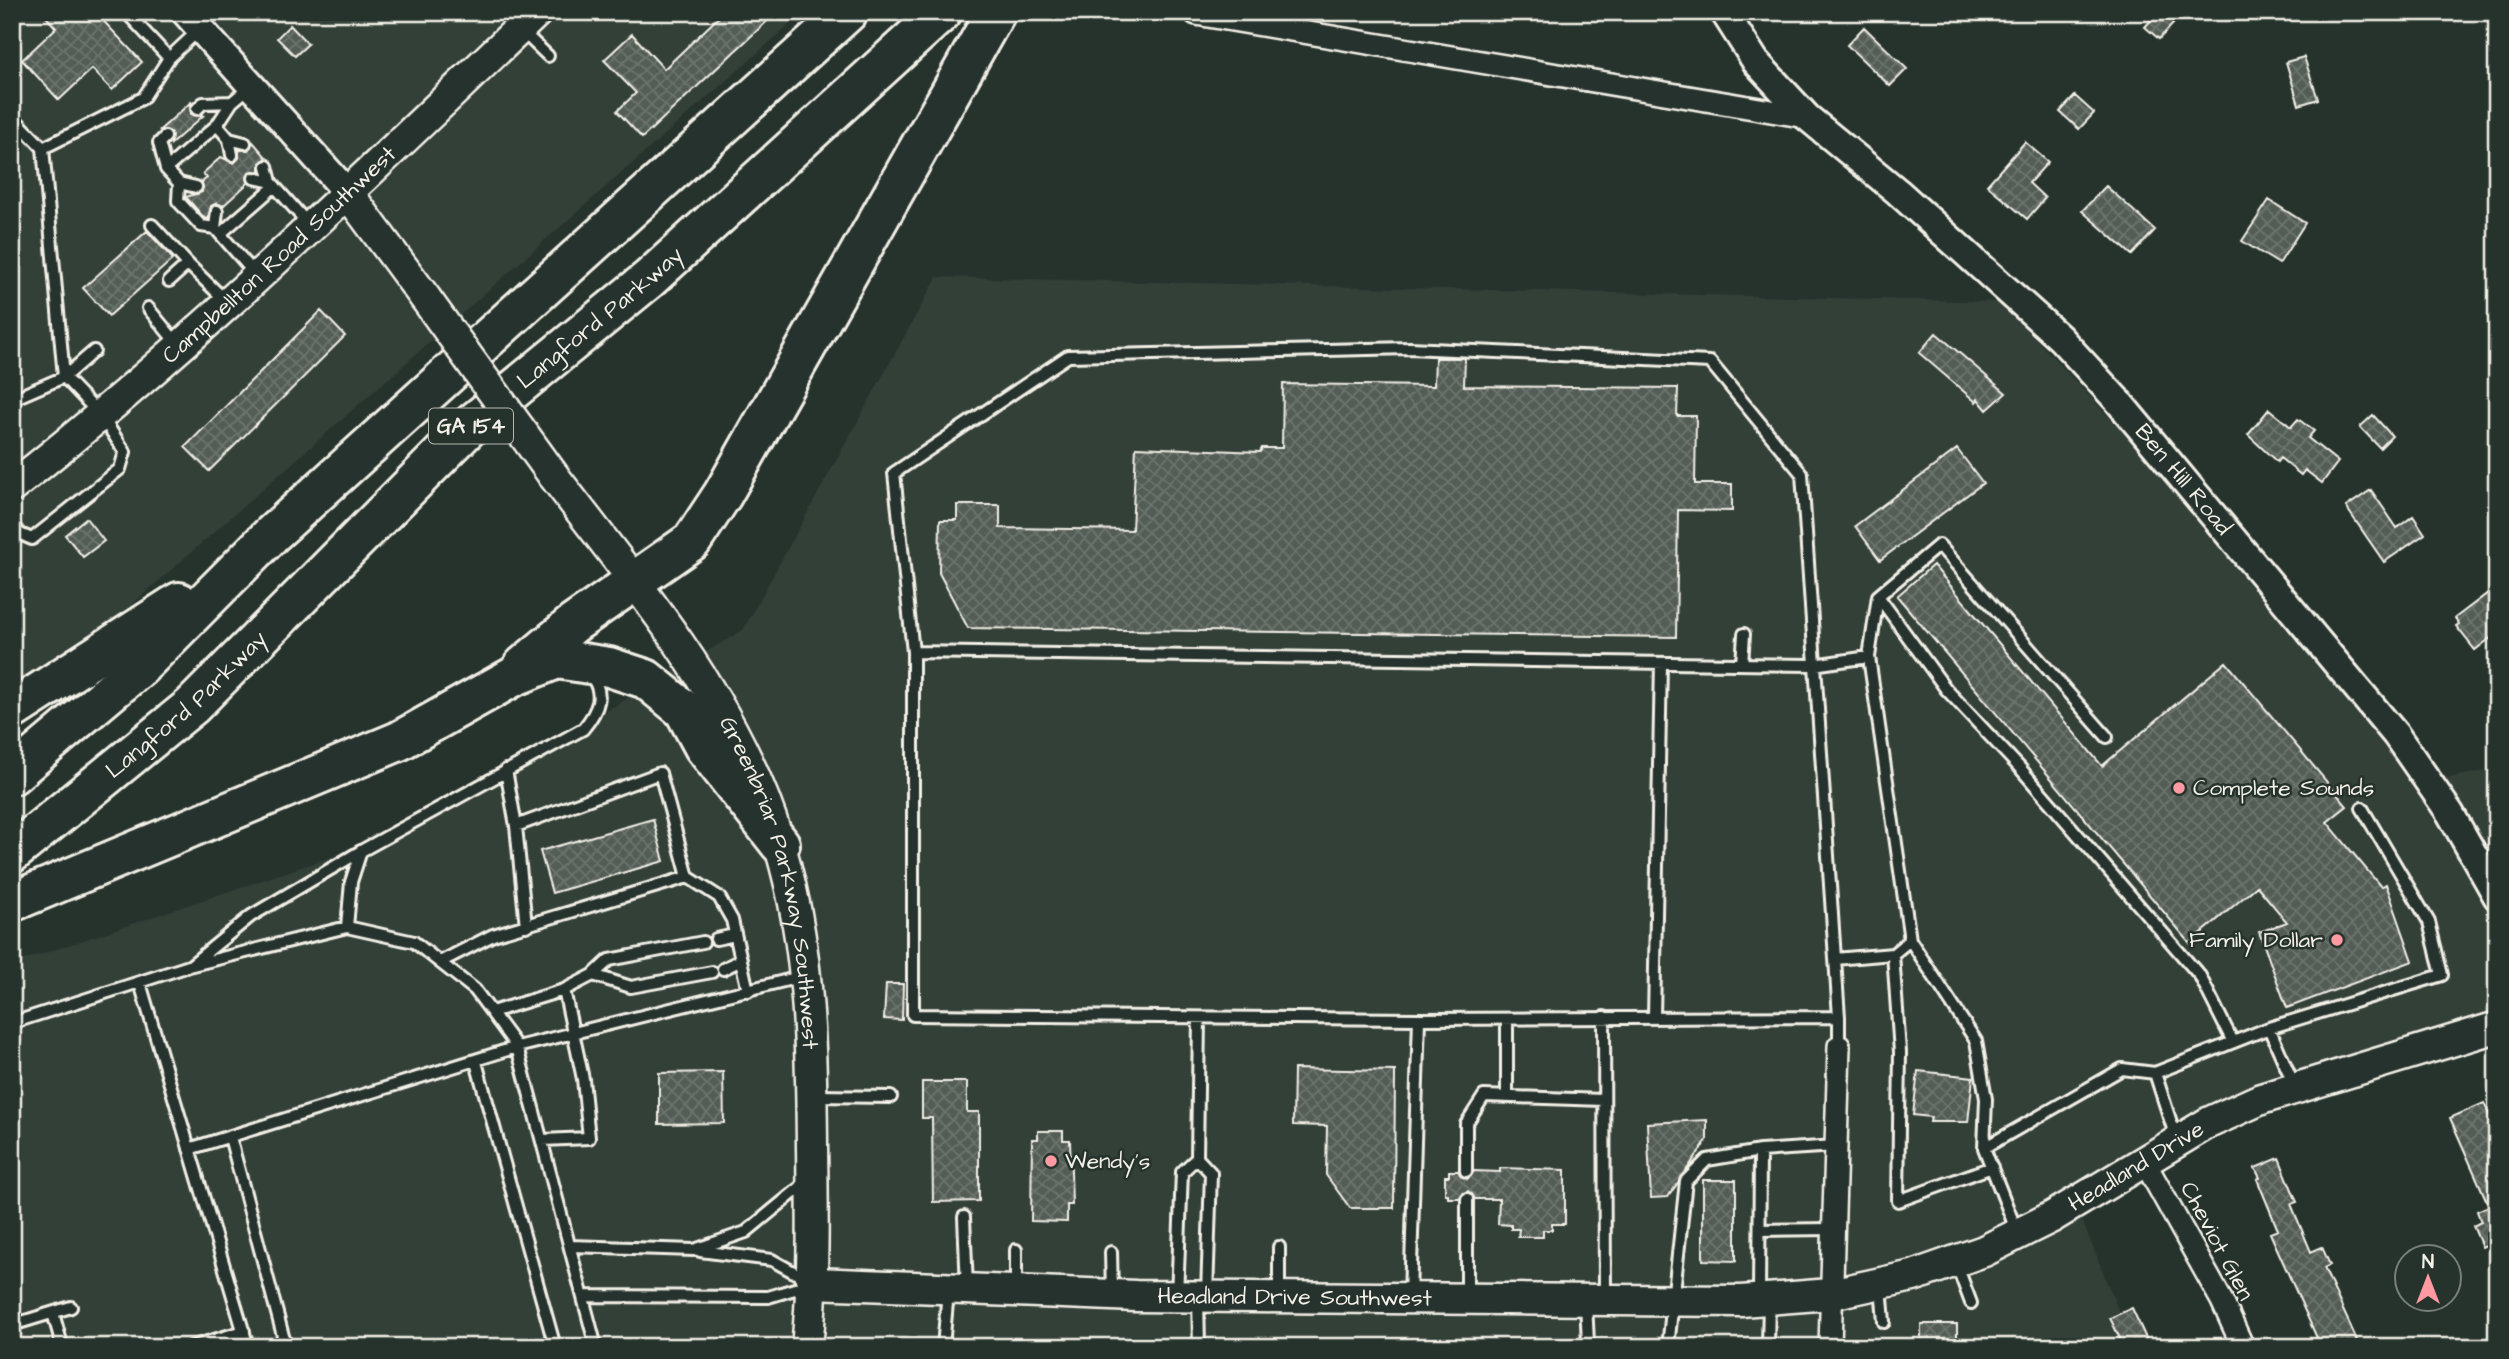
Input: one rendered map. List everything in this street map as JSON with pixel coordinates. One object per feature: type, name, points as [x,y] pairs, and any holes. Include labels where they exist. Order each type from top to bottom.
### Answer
[{"type":"highway","name":"GA 154","points":[[12,775],[139,668],[271,535],[848,12]]},
{"type":"highway","name":"Langford Parkway","points":[[12,853],[192,706],[473,423],[649,279],[942,12]]},
{"type":"highway","points":[[513,677],[538,650],[633,580],[692,541],[723,494],[996,12]]},
{"type":"highway","points":[[12,710],[140,630],[271,535]]},
{"type":"highway","points":[[12,902],[399,741],[513,677],[557,659],[608,667],[646,680],[684,709],[705,747],[780,844]]},
{"type":"main road","name":"Campbellton Road Southwest","points":[[12,487],[102,417],[181,348],[528,20]]},
{"type":"main road","name":"Greenbriar Parkway Southwest","points":[[348,192],[553,475],[633,580],[706,685],[755,778],[780,844],[807,976],[812,1096],[814,1283],[807,1347]]},
{"type":"main road","name":"Headland Drive","points":[[1767,1299],[1831,1294],[1881,1283],[1955,1261],[2052,1217],[2207,1123],[2262,1099],[2497,1027]]},
{"type":"main road","name":"Headland Drive Southwest","points":[[814,1283],[1194,1297],[1672,1301],[1767,1299]]},
{"type":"street","name":"Ben Hill Road","points":[[1724,12],[1756,62],[1807,117],[1898,191],[2050,329],[2110,392],[2396,735],[2450,813],[2497,896]]},
{"type":"street","points":[[1196,14],[1807,117]]},
{"type":"street","points":[[193,20],[242,94],[348,192]]},
{"type":"street","points":[[1830,1347],[1839,1046]]},
{"type":"street","name":"Cheviot Glen","points":[[2144,1161],[2222,1301],[2243,1347]]},
{"type":"lane","points":[[127,12],[169,58]]},
{"type":"lane","points":[[43,148],[143,98],[193,20]]},
{"type":"lane","points":[[528,20],[548,56]]},
{"type":"lane","points":[[197,109],[203,103],[242,94]]},
{"type":"lane","points":[[166,169],[217,125],[242,94]]},
{"type":"lane","points":[[12,116],[43,148],[64,377],[102,417],[123,445],[125,452],[120,469],[32,539],[20,534],[12,525]]},
{"type":"lane","points":[[217,125],[229,139],[232,155]]},
{"type":"lane","points":[[165,137],[159,143],[166,169],[179,183],[196,187]]},
{"type":"lane","points":[[229,139],[245,143]]},
{"type":"lane","points":[[268,166],[273,184],[311,227]]},
{"type":"lane","points":[[254,178],[273,184]]},
{"type":"lane","points":[[179,183],[178,201],[201,226],[218,231],[257,277]]},
{"type":"lane","points":[[218,231],[273,184]]},
{"type":"lane","points":[[217,211],[218,231]]},
{"type":"lane","points":[[152,225],[229,304]]},
{"type":"lane","points":[[169,281],[188,264]]},
{"type":"lane","points":[[148,308],[181,348]]},
{"type":"lane","points":[[1839,1017],[1419,1019],[913,1015],[914,652],[894,473],[1068,356],[1410,348],[1710,362],[1802,474],[1839,1017],[1839,1046]]},
{"type":"lane","points":[[13,399],[64,377],[94,351]]},
{"type":"lane","points":[[2018,1234],[1984,1148],[1986,1099],[1976,1041],[1910,940],[1869,657],[1878,596],[1939,545],[2107,737]]},
{"type":"lane","points":[[1878,596],[1945,689],[2020,768],[2200,976],[2233,1042]]},
{"type":"lane","points":[[1742,664],[1744,634]]},
{"type":"lane","points":[[914,652],[1813,665],[1869,657]]},
{"type":"lane","points":[[189,967],[251,916],[361,851],[583,729],[597,711],[599,695],[593,677],[574,660]]},
{"type":"lane","points":[[1654,1017],[1661,663]]},
{"type":"lane","points":[[506,770],[516,827],[526,926]]},
{"type":"lane","points":[[516,827],[660,773],[688,877],[719,897],[732,920],[748,991]]},
{"type":"lane","points":[[1984,1148],[2122,1069],[2155,1073],[2269,1028],[2442,975],[2429,922],[2362,808]]},
{"type":"lane","points":[[346,927],[351,882],[361,851]]},
{"type":"lane","points":[[440,962],[482,940],[688,877]]},
{"type":"lane","points":[[12,1023],[189,967],[346,927],[414,942],[475,990],[517,1047],[596,1347]]},
{"type":"lane","points":[[716,939],[735,935]]},
{"type":"lane","points":[[1835,959],[1893,954],[1910,940]]},
{"type":"lane","points":[[492,1012],[564,990],[593,975],[610,960],[703,942]]},
{"type":"lane","points":[[1893,954],[1900,1052],[1898,1202],[1992,1167]]},
{"type":"lane","points":[[593,975],[631,987],[717,971],[741,960]]},
{"type":"lane","points":[[189,1149],[476,1062],[517,1047],[807,976]]},
{"type":"lane","points":[[140,983],[248,1347]]},
{"type":"lane","points":[[542,1140],[589,1138],[575,1033],[564,990]]},
{"type":"lane","points":[[1588,1343],[1596,1300],[1604,1100],[1604,1017]]},
{"type":"lane","points":[[1194,1297],[1211,1173],[1197,1158],[1199,1018]]},
{"type":"lane","points":[[1410,1299],[1419,1019]]},
{"type":"lane","points":[[1507,1019],[1507,1097]]},
{"type":"lane","points":[[2269,1028],[2295,1089]]},
{"type":"lane","points":[[476,1062],[555,1347]]},
{"type":"lane","points":[[2155,1073],[2177,1141]]},
{"type":"lane","points":[[812,1096],[891,1097]]},
{"type":"lane","points":[[1466,1171],[1466,1124],[1484,1096],[1604,1100]]},
{"type":"lane","points":[[230,1137],[286,1347]]},
{"type":"lane","points":[[1668,1347],[1686,1181],[1707,1160],[1760,1151],[1836,1146]]},
{"type":"lane","points":[[1760,1151],[1759,1230],[1767,1299],[1768,1347]]},
{"type":"lane","points":[[1197,1158],[1182,1172],[1199,1347]]},
{"type":"lane","points":[[694,1250],[746,1232],[813,1177]]},
{"type":"lane","points":[[1467,1199],[1467,1299]]},
{"type":"lane","points":[[943,1347],[958,1289],[964,1217]]},
{"type":"lane","points":[[1759,1230],[1833,1229]]},
{"type":"lane","points":[[570,1246],[694,1250],[772,1261],[814,1283]]},
{"type":"lane","points":[[1279,1247],[1279,1297]]},
{"type":"lane","points":[[1016,1250],[1016,1291]]},
{"type":"lane","points":[[1111,1252],[1112,1295]]},
{"type":"lane","points":[[1955,1261],[1971,1303]]},
{"type":"lane","points":[[583,1296],[768,1297],[814,1283]]},
{"type":"lane","points":[[1881,1283],[1884,1322]]},
{"type":"lane","points":[[12,1325],[71,1307]]},
{"type":"lane","points":[[53,1313],[62,1345]]},
{"type":"lane","points":[[191,1347],[244,1331]]},
{"type":"shaded area","points":[[12,12],[804,12],[35,690],[12,707]]},
{"type":"shaded area","points":[[937,277],[2001,302],[2448,778],[2497,769],[2497,1038],[2361,1068],[2074,1200],[2133,1347],[12,1347],[12,964],[397,835],[743,630]]},
{"type":"building","points":[[42,12],[95,12],[142,62],[112,90],[92,69],[59,100],[22,60],[56,28]]},
{"type":"building","points":[[724,12],[777,12],[642,138],[617,111],[636,93],[604,60],[632,34],[664,69]]},
{"type":"building","points":[[2158,12],[2174,23],[2159,39],[2145,27]]},
{"type":"building","points":[[290,25],[308,44],[295,56],[277,38]]},
{"type":"building","points":[[1864,27],[1907,69],[1890,86],[1847,45]]},
{"type":"building","points":[[2304,57],[2318,99],[2299,105],[2286,62]]},
{"type":"building","points":[[2075,96],[2094,113],[2079,129],[2060,112]]},
{"type":"building","points":[[191,102],[191,114],[203,116],[171,144],[171,132],[160,130]]},
{"type":"building","points":[[253,142],[267,158],[260,163],[260,171],[249,172],[248,183],[223,206],[217,203],[211,206],[208,218],[205,219],[186,197],[202,192],[202,182],[207,178],[203,173],[221,157],[234,163],[239,158],[239,150],[248,150]]},
{"type":"building","points":[[2025,142],[2048,162],[2029,183],[2045,198],[2027,219],[1987,185]]},
{"type":"building","points":[[2106,186],[2155,230],[2132,255],[2082,211]]},
{"type":"building","points":[[2269,200],[2305,223],[2279,264],[2242,241]]},
{"type":"building","points":[[147,231],[173,259],[109,316],[83,288]]},
{"type":"building","points":[[321,311],[345,336],[209,471],[185,447]]},
{"type":"building","points":[[1936,333],[2006,393],[1987,410],[1978,399],[1976,402],[1919,353]]},
{"type":"building","points":[[1435,358],[1465,358],[1464,386],[1678,388],[1677,416],[1696,416],[1695,484],[1732,484],[1732,511],[1678,510],[1676,637],[968,628],[939,573],[940,520],[957,520],[957,505],[1000,505],[1000,528],[1132,530],[1136,447],[1260,452],[1262,448],[1282,448],[1283,384],[1434,386]]},
{"type":"building","points":[[2269,409],[2291,427],[2298,419],[2314,431],[2308,438],[2338,462],[2322,483],[2305,470],[2301,475],[2280,458],[2277,462],[2248,435]]},
{"type":"building","points":[[2373,415],[2392,436],[2380,448],[2360,427]]},
{"type":"building","points":[[1957,449],[1983,483],[1880,560],[1855,526]]},
{"type":"building","points":[[2371,490],[2397,528],[2413,516],[2425,534],[2384,562],[2346,507]]},
{"type":"building","points":[[86,518],[104,541],[83,557],[65,535]]},
{"type":"building","points":[[1933,565],[2102,766],[2226,662],[2347,806],[2327,822],[2381,887],[2386,884],[2413,961],[2287,1008],[2259,932],[2287,922],[2257,886],[2190,943],[1897,596]]},
{"type":"building","points":[[2488,593],[2497,604],[2497,633],[2475,650],[2456,626],[2459,624],[2455,618]]},
{"type":"building","points":[[653,819],[664,861],[552,893],[540,851]]},
{"type":"building","points":[[886,984],[903,984],[902,1020],[884,1019]]},
{"type":"building","points":[[1294,1069],[1395,1071],[1394,1208],[1350,1208],[1326,1175],[1327,1126],[1293,1125]]},
{"type":"building","points":[[1918,1071],[1973,1077],[1968,1122],[1930,1122],[1931,1117],[1913,1115]]},
{"type":"building","points":[[723,1072],[724,1123],[659,1124],[659,1073]]},
{"type":"building","points":[[922,1082],[967,1082],[967,1112],[979,1112],[979,1201],[933,1202],[932,1118],[922,1118]]},
{"type":"building","points":[[2484,1103],[2495,1127],[2489,1130],[2497,1148],[2497,1258],[2490,1243],[2482,1247],[2473,1226],[2481,1222],[2477,1211],[2489,1206],[2450,1118]]},
{"type":"building","points":[[1707,1120],[1707,1140],[1668,1197],[1651,1198],[1647,1123]]},
{"type":"building","name":"Wendy's","points":[[1038,1131],[1063,1131],[1063,1140],[1070,1140],[1072,1205],[1067,1205],[1067,1222],[1031,1221],[1032,1139],[1038,1139]]},
{"type":"building","points":[[2279,1158],[2297,1202],[2291,1204],[2311,1252],[2322,1247],[2330,1265],[2324,1268],[2360,1347],[2321,1347],[2270,1233],[2278,1230],[2255,1168]]},
{"type":"building","points":[[1500,1168],[1565,1170],[1565,1224],[1552,1224],[1552,1230],[1543,1230],[1543,1237],[1518,1237],[1519,1229],[1498,1224],[1499,1199],[1475,1199],[1468,1191],[1459,1198],[1448,1198],[1448,1194],[1445,1194],[1445,1176],[1449,1176],[1449,1171],[1458,1171],[1467,1179],[1474,1171],[1500,1172]]},
{"type":"building","points":[[1703,1180],[1736,1180],[1736,1261],[1703,1260]]},
{"type":"building","points":[[2132,1308],[2150,1347],[2124,1347],[2110,1318]]},
{"type":"building","points":[[1921,1324],[1957,1324],[1957,1347],[1921,1347]]},
{"type":"place","name":"Complete Sounds","points":[[2179,788]]},
{"type":"place","name":"Family Dollar","points":[[2337,940]]},
{"type":"place","name":"Wendy's","points":[[1051,1161]]}]
